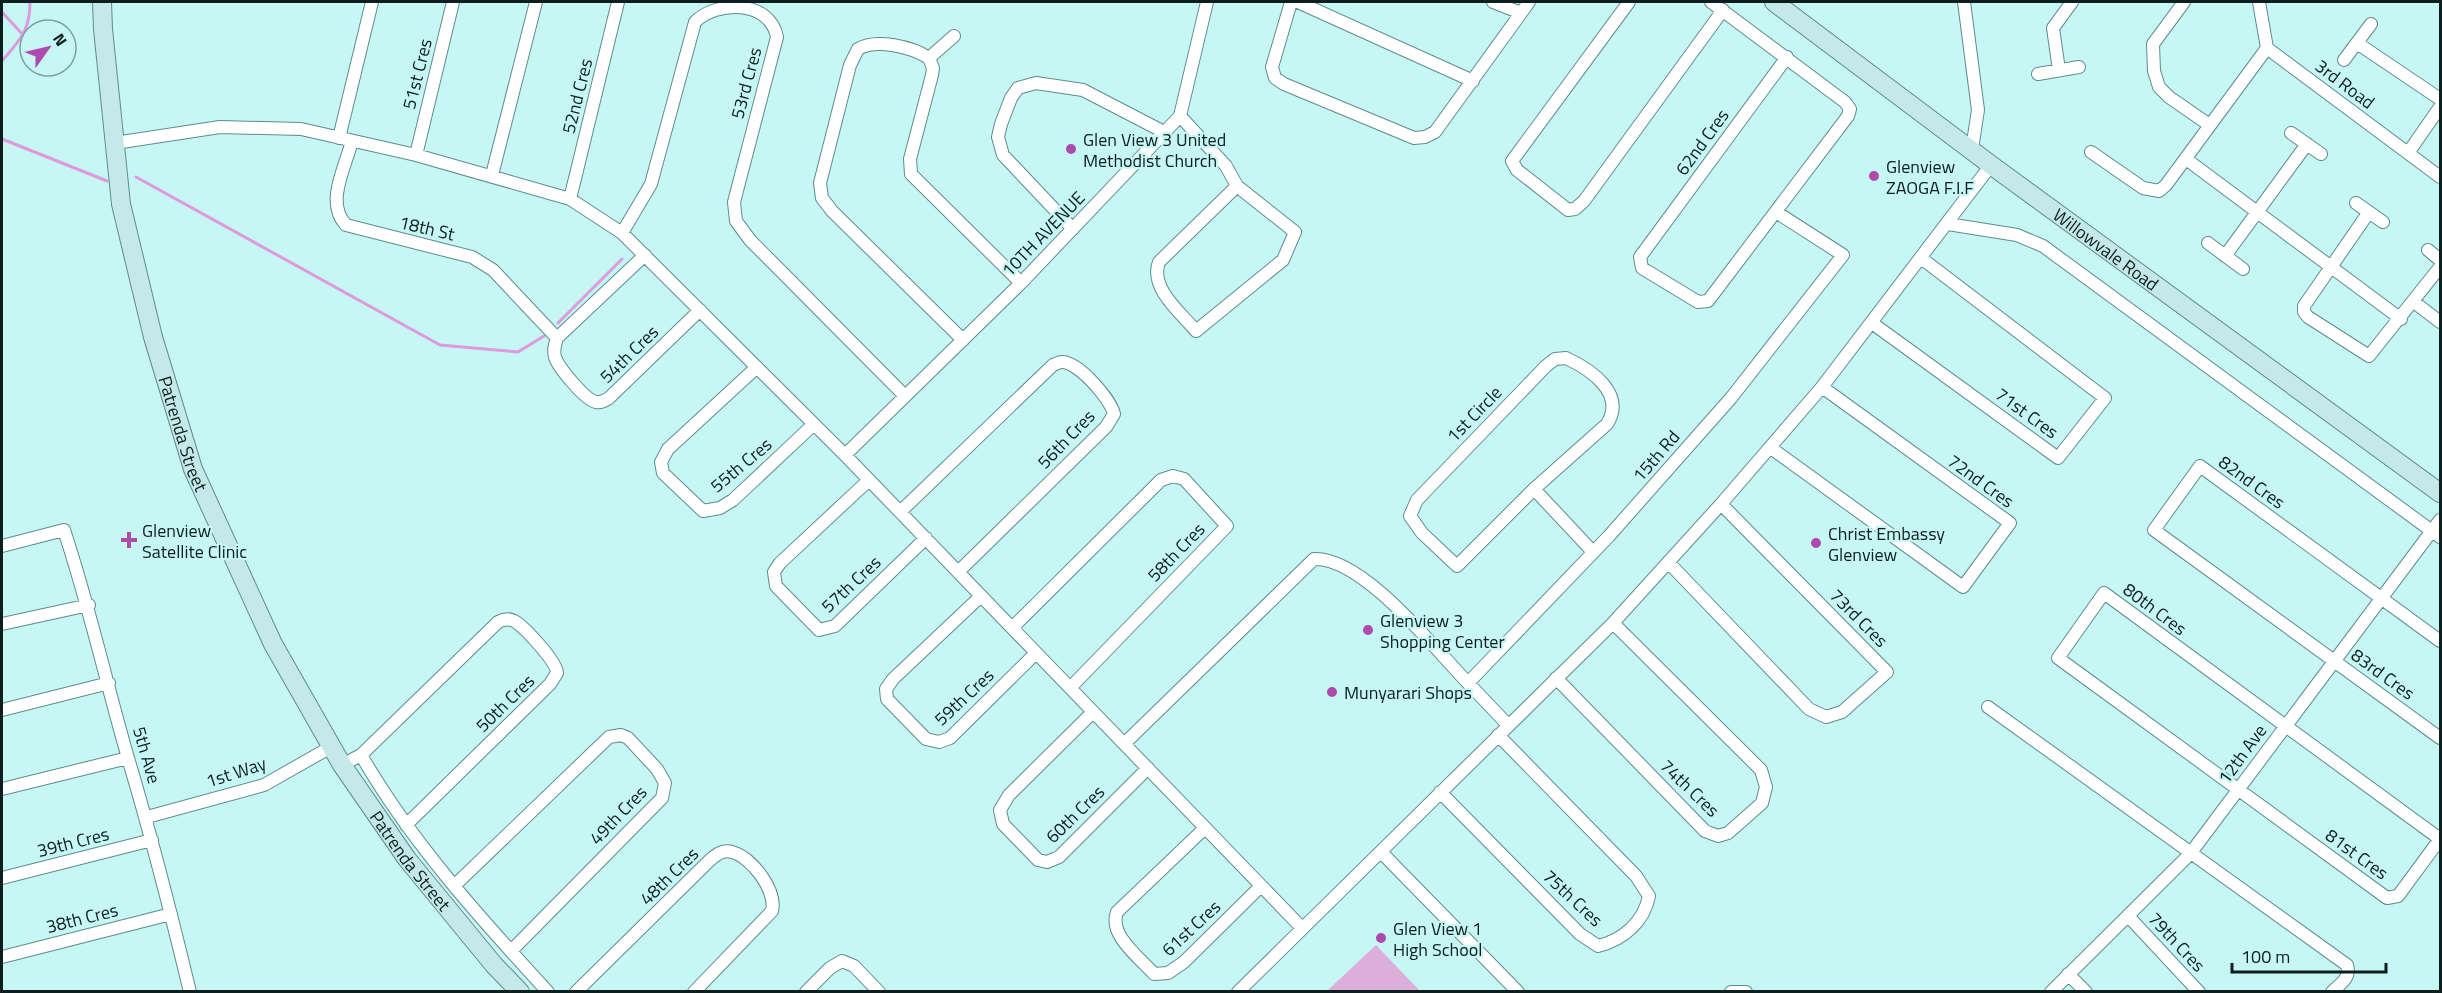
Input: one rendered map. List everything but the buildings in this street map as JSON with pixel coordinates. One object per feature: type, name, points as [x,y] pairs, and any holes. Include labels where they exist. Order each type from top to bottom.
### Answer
[{"type":"street","name":"Patrenda Street","points":[[102,2],[121,204],[153,337],[193,469],[273,644],[342,765],[407,858],[494,965],[520,992]]},
{"type":"street","points":[[339,138],[372,2]]},
{"type":"street","name":"51st Cres","points":[[416,155],[453,2]]},
{"type":"street","points":[[492,175],[536,2]]},
{"type":"street","name":"52nd Cres","points":[[570,199],[618,2]]},
{"type":"street","points":[[1207,2],[1180,116],[1226,166],[1237,186],[1294,232],[1282,260],[1196,331],[1158,286],[1155,272],[1159,262],[1237,186]]},
{"type":"street","points":[[1291,2],[1272,67],[1275,78],[1284,84],[1414,138],[1435,132],[1529,2]]},
{"type":"street","points":[[1298,2],[1473,81]]},
{"type":"street","points":[[1492,2],[1521,13]]},
{"type":"street","points":[[1629,2],[1512,161],[1517,170],[1569,210],[1575,209],[1584,201],[1723,10]]},
{"type":"street","points":[[1711,2],[1786,57]]},
{"type":"street","name":"Willowvale Road","points":[[1774,2],[1991,165],[2440,493]]},
{"type":"street","points":[[1964,2],[1978,110],[1972,149]]},
{"type":"street","points":[[2059,70],[2053,28],[2072,2]]},
{"type":"street","points":[[2184,2],[2153,44],[2154,71],[2159,87],[2169,97],[2208,124]]},
{"type":"street","points":[[2091,152],[2151,191],[2166,186],[2208,124],[2266,48],[2259,2]]},
{"type":"street","name":"53rd Cres","points":[[622,233],[651,184],[695,22],[706,10],[728,4],[758,11],[769,18],[777,38],[734,202],[736,221],[750,240],[905,396]]},
{"type":"street","points":[[2344,60],[2371,24]]},
{"type":"street","points":[[929,58],[954,36]]},
{"type":"street","points":[[963,340],[832,211],[820,191],[850,65],[858,50],[876,43],[920,53],[929,58],[933,68],[932,75],[910,159],[911,174],[1021,283]]},
{"type":"street","points":[[2357,43],[2440,99]]},
{"type":"street","name":"3rd Road","points":[[2266,48],[2440,177]]},
{"type":"street","name":"62nd Cres","points":[[1786,57],[1845,102],[1850,109],[1848,116],[1705,302],[1695,301],[1640,265],[1640,257],[1786,57]]},
{"type":"street","points":[[2038,74],[2079,67]]},
{"type":"street","points":[[1073,230],[1002,155],[998,137],[1001,124],[1011,98],[1018,88],[1036,83],[1083,90],[1164,132]]},
{"type":"street","points":[[2408,153],[2440,107]]},
{"type":"street","name":"10TH AVENUE","points":[[845,455],[1021,283],[1180,116]]},
{"type":"street","points":[[115,143],[220,127],[301,129],[416,155],[570,199],[622,233],[845,455],[1302,928]]},
{"type":"street","points":[[2291,133],[2321,154]]},
{"type":"street","name":"18th St","points":[[352,141],[335,202],[339,218],[346,225],[472,257],[493,270],[557,338]]},
{"type":"street","points":[[2225,256],[2307,144]]},
{"type":"street","points":[[2186,159],[2401,319]]},
{"type":"street","points":[[1238,992],[1613,623],[1771,448],[1822,387],[1991,165]]},
{"type":"street","points":[[2356,203],[2384,222]]},
{"type":"street","name":"15th Rd","points":[[1468,683],[1593,552],[1731,398],[1843,255],[1776,212]]},
{"type":"street","points":[[2369,212],[2304,306],[2304,312],[2308,317],[2369,356],[2401,319],[2440,267]]},
{"type":"street","points":[[1948,224],[2017,235],[2043,246],[2436,533]]},
{"type":"street","points":[[2208,243],[2243,270]]},
{"type":"street","points":[[2428,250],[2440,260]]},
{"type":"street","points":[[557,338],[645,255]]},
{"type":"street","name":"71st Cres","points":[[1872,323],[2058,458],[2105,398],[1921,258]]},
{"type":"street","points":[[2414,302],[2440,322]]},
{"type":"street","name":"54th Cres","points":[[557,338],[554,348],[560,366],[586,397],[593,402],[601,403],[616,393],[700,310]]},
{"type":"street","name":"1st Circle","points":[[1566,358],[1582,366],[1612,394],[1615,404],[1613,414],[1607,424],[1534,489],[1457,566],[1422,532],[1410,516],[1417,500],[1546,366],[1556,359],[1566,358]]},
{"type":"street","name":"56th Cres","points":[[900,512],[1053,365],[1062,362],[1077,367],[1112,404],[1113,414],[1106,427],[958,572]]},
{"type":"street","name":"55th Cres","points":[[757,367],[668,450],[661,462],[663,473],[703,511],[720,508],[733,500],[814,424]]},
{"type":"street","name":"72nd Cres","points":[[1771,448],[1963,587],[2010,523],[1822,387]]},
{"type":"street","name":"82nd Cres","points":[[2334,660],[2154,530],[2200,466],[2380,597]]},
{"type":"street","name":"58th Cres","points":[[1012,628],[1161,480],[1173,476],[1184,479],[1227,526],[1070,688]]},
{"type":"street","name":"57th Cres","points":[[869,480],[780,562],[774,572],[776,586],[783,594],[819,630],[828,630],[926,538]]},
{"type":"street","points":[[1534,489],[1593,552]]},
{"type":"street","name":"73rd Cres","points":[[1668,562],[1809,709],[1826,717],[1842,712],[1887,672],[1721,504]]},
{"type":"street","name":"12th Ave","points":[[2051,992],[2190,854],[2380,597],[2436,533],[2440,520]]},
{"type":"street","name":"5th Ave","points":[[2,546],[64,530],[89,605],[128,758],[147,817],[190,992]]},
{"type":"street","points":[[1124,744],[1314,559],[1327,558],[1370,582],[1509,724]]},
{"type":"street","name":"80th Cres","points":[[2239,790],[2058,658],[2104,593],[2284,727]]},
{"type":"street","name":"59th Cres","points":[[981,596],[893,679],[886,689],[887,699],[926,739],[939,742],[950,738],[1036,653]]},
{"type":"street","points":[[2380,597],[2440,641]]},
{"type":"street","points":[[2,624],[89,605]]},
{"type":"street","name":"50th Cres","points":[[362,755],[498,622],[504,619],[516,622],[554,663],[557,673],[550,684],[406,825]]},
{"type":"street","name":"74th Cres","points":[[1556,678],[1705,831],[1718,836],[1728,833],[1762,803],[1766,787],[1761,770],[1613,623]]},
{"type":"street","name":"83rd Cres","points":[[2334,660],[2440,738]]},
{"type":"street","points":[[2,710],[109,683]]},
{"type":"street","points":[[1988,707],[2347,965],[2349,972],[2346,979],[2332,992]]},
{"type":"street","name":"60th Cres","points":[[1093,712],[1008,795],[1000,810],[1003,824],[1038,860],[1047,862],[1059,857],[1148,768]]},
{"type":"street","name":"81st Cres","points":[[2239,790],[2387,898],[2393,899],[2398,896],[2440,839],[2284,727]]},
{"type":"street","name":"49th Cres","points":[[454,886],[609,737],[621,735],[628,738],[657,769],[664,783],[662,798],[511,951]]},
{"type":"street","name":"75th Cres","points":[[1440,792],[1580,934],[1598,946],[1615,942],[1646,913],[1649,896],[1636,876],[1498,735]]},
{"type":"street","name":"1st Way","points":[[147,817],[264,785],[331,747]]},
{"type":"street","points":[[342,765],[362,755],[380,788],[406,825],[454,886],[548,992]]},
{"type":"street","points":[[2,789],[128,758]]},
{"type":"street","name":"61st Cres","points":[[1205,828],[1117,912],[1114,920],[1116,930],[1154,974],[1168,973],[1184,962],[1261,886]]},
{"type":"street","name":"39th Cres","points":[[2,878],[152,840]]},
{"type":"street","name":"48th Cres","points":[[576,992],[711,860],[724,851],[731,851],[742,857],[766,882],[773,896],[772,911],[694,992]]},
{"type":"street","points":[[1381,852],[1518,992]]},
{"type":"street","name":"38th Cres","points":[[2,957],[171,914]]},
{"type":"street","name":"79th Cres","points":[[2129,917],[2199,992]]},
{"type":"street","points":[[806,992],[830,968],[842,961],[854,966],[879,992]]},
{"type":"street","points":[[2068,974],[2086,992]]},
{"type":"street","points":[[1731,992],[1746,992]]},
{"type":"shaded area","points":[[1376,945],[1420,991],[1327,991]]},
{"type":"waterway","points":[[2,61],[26,28],[30,2]]},
{"type":"waterway","points":[[2,12],[18,29]]},
{"type":"waterway","points":[[2,139],[107,181]]},
{"type":"waterway","points":[[136,177],[440,345],[518,352],[544,336]]},
{"type":"waterway","points":[[558,323],[622,259]]},
{"type":"place","name":"Glen View 3 United Methodist Church","points":[[1071,149]]},
{"type":"place","name":"Glenview ZAOGA F.I.F","points":[[1874,176]]},
{"type":"place","name":"Glenview Satellite Clinic","points":[[129,540]]},
{"type":"place","name":"Christ Embassy Glenview","points":[[1816,543]]},
{"type":"place","name":"Glenview 3 Shopping Center","points":[[1368,630]]},
{"type":"place","name":"Munyarari Shops","points":[[1332,692]]},
{"type":"place","name":"Glen View 1 High School","points":[[1381,938]]}]
